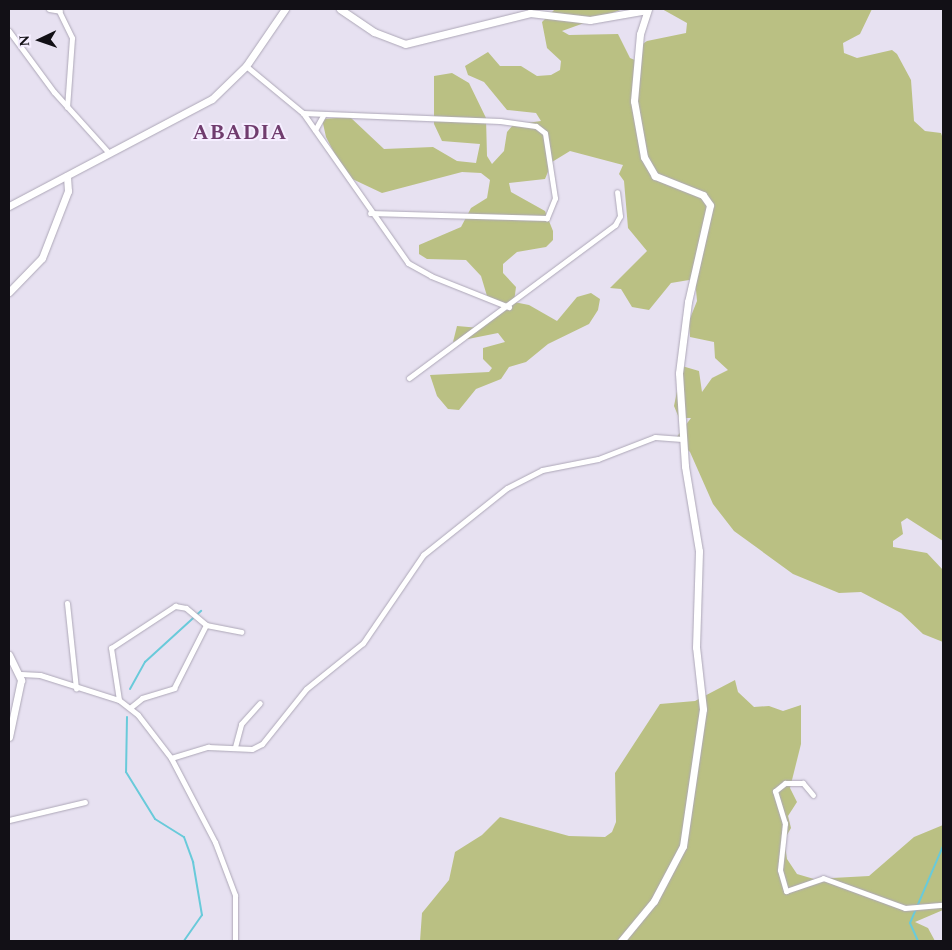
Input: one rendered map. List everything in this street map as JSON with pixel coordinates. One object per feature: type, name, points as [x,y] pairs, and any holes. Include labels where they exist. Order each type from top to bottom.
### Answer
[{"type":"street","points":[[49,9],[59,10],[72,38],[67,107]]},
{"type":"street","points":[[9,206],[64,178],[108,152],[193,112],[246,66],[285,9]]},
{"type":"street","points":[[340,9],[374,32],[405,44],[530,13],[590,20],[647,10],[640,34],[634,101],[644,157],[655,176],[702,195],[710,210],[683,334],[682,439],[699,551],[696,631],[702,726],[683,846],[654,901],[621,941]]},
{"type":"street","points":[[9,31],[67,107],[108,152]]},
{"type":"street","points":[[246,66],[303,113],[370,213],[418,270],[509,307]]},
{"type":"street","points":[[303,113],[500,121],[536,126],[545,133],[555,198],[547,218],[370,213]]},
{"type":"street","points":[[315,130],[324,114]]},
{"type":"street","points":[[9,292],[42,258],[65,198],[64,178]]},
{"type":"street","points":[[408,378],[509,307],[615,225],[620,216],[617,192]]},
{"type":"street","points":[[171,758],[208,747],[252,749],[262,744],[306,689],[364,643],[423,554],[507,488],[542,470],[598,459],[655,438],[682,439]]},
{"type":"street","points":[[67,603],[76,689]]},
{"type":"street","points":[[119,700],[114,645],[175,606],[186,608],[206,625],[241,632]]},
{"type":"street","points":[[131,707],[142,698],[174,688],[206,625]]},
{"type":"street","points":[[9,654],[21,674],[9,737]]},
{"type":"street","points":[[21,674],[40,675],[76,689],[119,700],[131,707],[171,758],[232,886],[234,941]]},
{"type":"street","points":[[235,747],[242,724],[260,703]]},
{"type":"street","points":[[813,795],[803,783],[786,783],[774,791],[785,823],[780,870],[786,891],[823,878],[905,908],[943,905]]},
{"type":"street","points":[[9,820],[85,802]]},
{"type":"green space","points":[[555,9],[623,9],[562,31],[569,35],[618,34],[630,58],[637,61],[638,47],[647,41],[686,33],[687,23],[662,9],[872,9],[860,34],[843,43],[844,53],[857,58],[892,50],[897,54],[911,80],[914,121],[925,131],[941,133],[943,139],[943,541],[907,518],[901,522],[903,534],[893,541],[893,547],[927,553],[943,570],[943,642],[923,634],[901,613],[861,592],[839,593],[793,574],[734,531],[713,504],[690,452],[676,438],[691,418],[679,418],[674,406],[682,366],[699,371],[702,392],[712,378],[728,370],[715,358],[714,342],[690,337],[689,321],[697,301],[695,279],[671,283],[649,310],[632,307],[621,289],[610,288],[647,251],[628,228],[624,181],[619,174],[623,165],[570,151],[552,162],[545,179],[509,183],[511,192],[545,211],[553,231],[553,240],[546,247],[517,252],[503,264],[503,273],[516,287],[514,302],[529,305],[557,321],[577,297],[591,293],[600,299],[598,310],[589,324],[548,344],[526,362],[509,367],[501,379],[476,389],[459,410],[448,409],[437,396],[430,375],[489,372],[492,368],[483,359],[483,348],[505,342],[498,333],[453,342],[457,326],[480,328],[509,308],[487,296],[481,276],[466,260],[427,259],[419,254],[419,245],[461,227],[471,208],[487,198],[490,180],[481,173],[462,172],[382,193],[346,176],[326,137],[322,119],[350,117],[384,149],[433,147],[457,161],[476,163],[480,144],[442,141],[434,124],[434,76],[452,73],[469,83],[486,118],[487,156],[492,164],[504,151],[507,132],[513,125],[541,121],[536,113],[507,110],[484,82],[468,75],[465,66],[488,52],[500,66],[521,66],[537,76],[551,75],[560,70],[561,61],[547,48],[542,22]]},
{"type":"green space","points":[[735,680],[738,692],[754,707],[769,706],[783,711],[801,705],[801,744],[790,788],[797,802],[788,816],[791,828],[784,840],[787,859],[797,874],[814,879],[869,876],[914,837],[943,825],[943,910],[915,922],[928,928],[935,941],[420,941],[422,913],[449,880],[455,852],[482,835],[500,817],[569,836],[605,837],[612,832],[616,822],[615,773],[660,704],[695,701]]},
{"type":"waterway","points":[[130,689],[145,662],[201,611]]},
{"type":"waterway","points":[[127,717],[126,772],[155,819],[184,837],[193,862],[202,915],[184,941]]},
{"type":"waterway","points":[[918,941],[910,923],[943,846]]},
{"type":"district","name":"ABADIA","points":[[240,133]]}]
